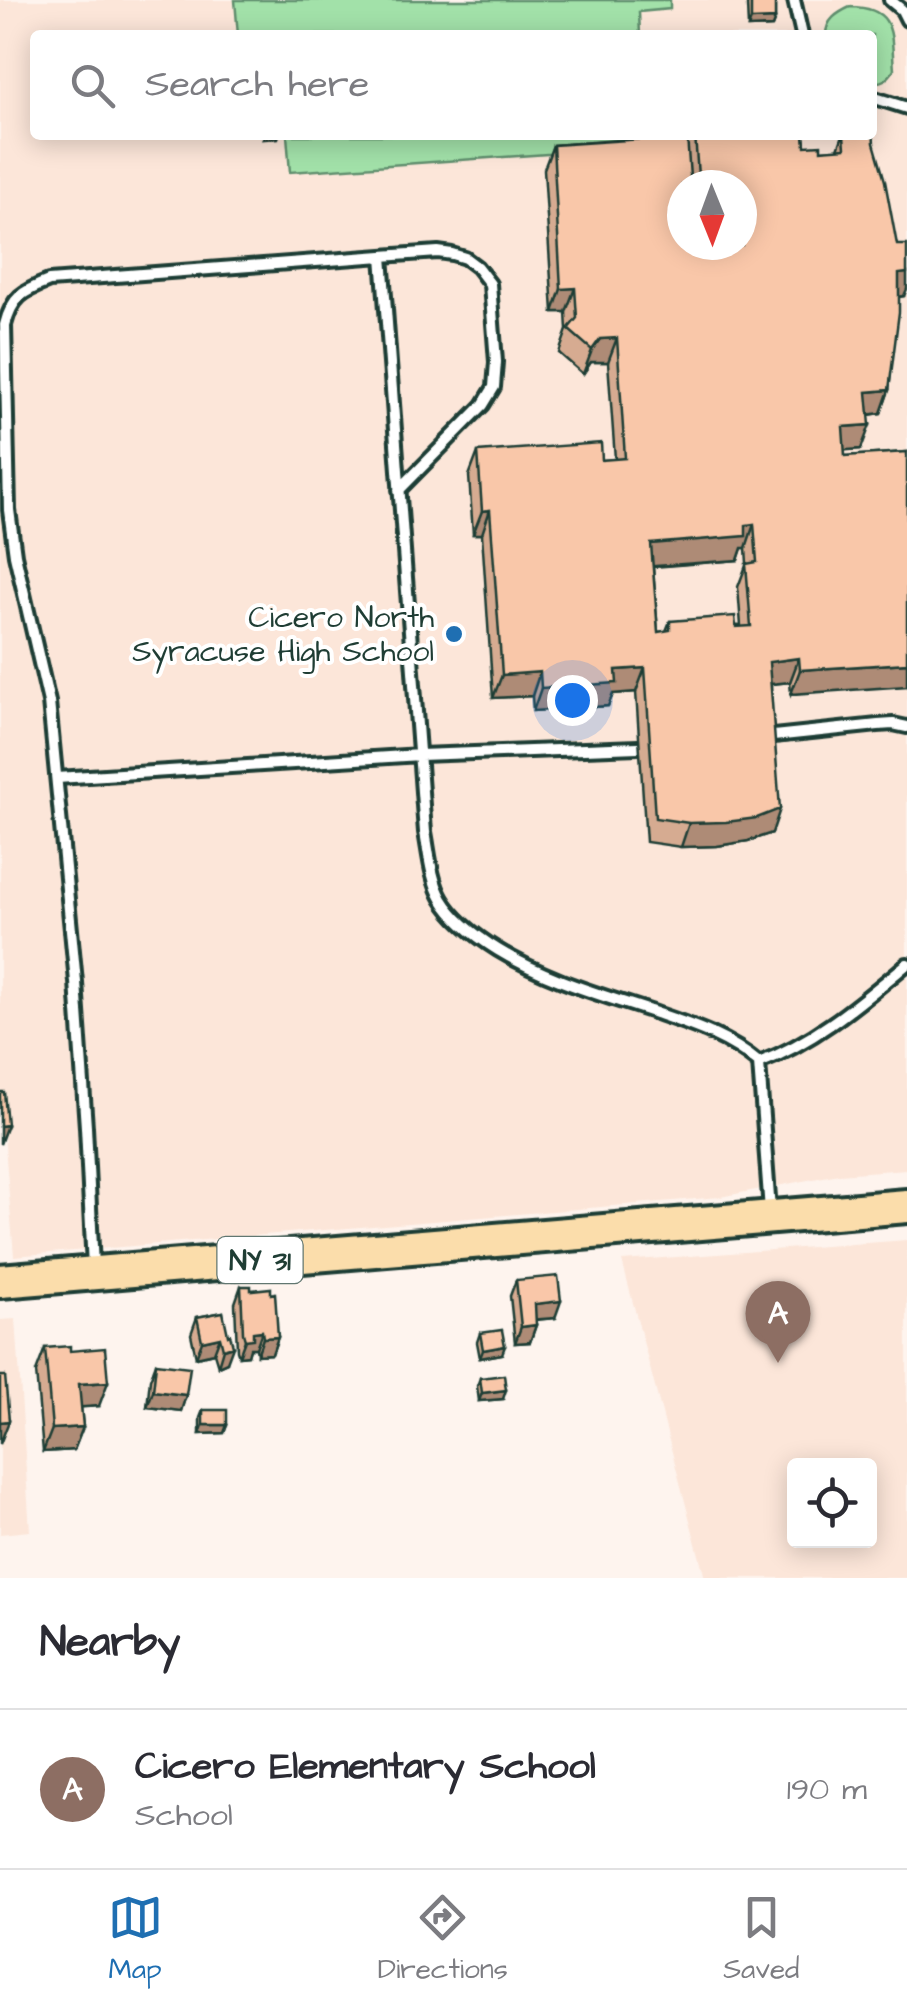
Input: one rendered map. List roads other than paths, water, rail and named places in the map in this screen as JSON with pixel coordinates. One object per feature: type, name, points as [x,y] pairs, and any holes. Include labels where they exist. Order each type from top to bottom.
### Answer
[{"type":"main road","name":"NY 31","points":[[0,1281],[907,1206]]},
{"type":"lane","points":[[794,0],[801,30]]},
{"type":"lane","points":[[890,0],[907,20]]},
{"type":"lane","points":[[877,98],[907,108]]},
{"type":"lane","points":[[93,1274],[78,1000],[49,702],[14,555],[9,510],[4,325],[9,308],[20,295],[49,282],[438,252],[465,258],[490,284],[494,387],[482,405],[400,490]]},
{"type":"lane","points":[[382,256],[425,832],[440,896],[459,921],[485,942],[534,970],[711,1032],[739,1046],[759,1063],[770,1217]]},
{"type":"lane","points":[[763,738],[878,725],[907,727]]},
{"type":"lane","points":[[56,778],[638,747]]},
{"type":"lane","points":[[759,1063],[812,1038],[907,964]]},
{"type":"place","name":"Cicero North Syracuse High School","points":[[454,634]]},
{"type":"place","name":"Cicero Elementary School","points":[[778,1363]]}]
